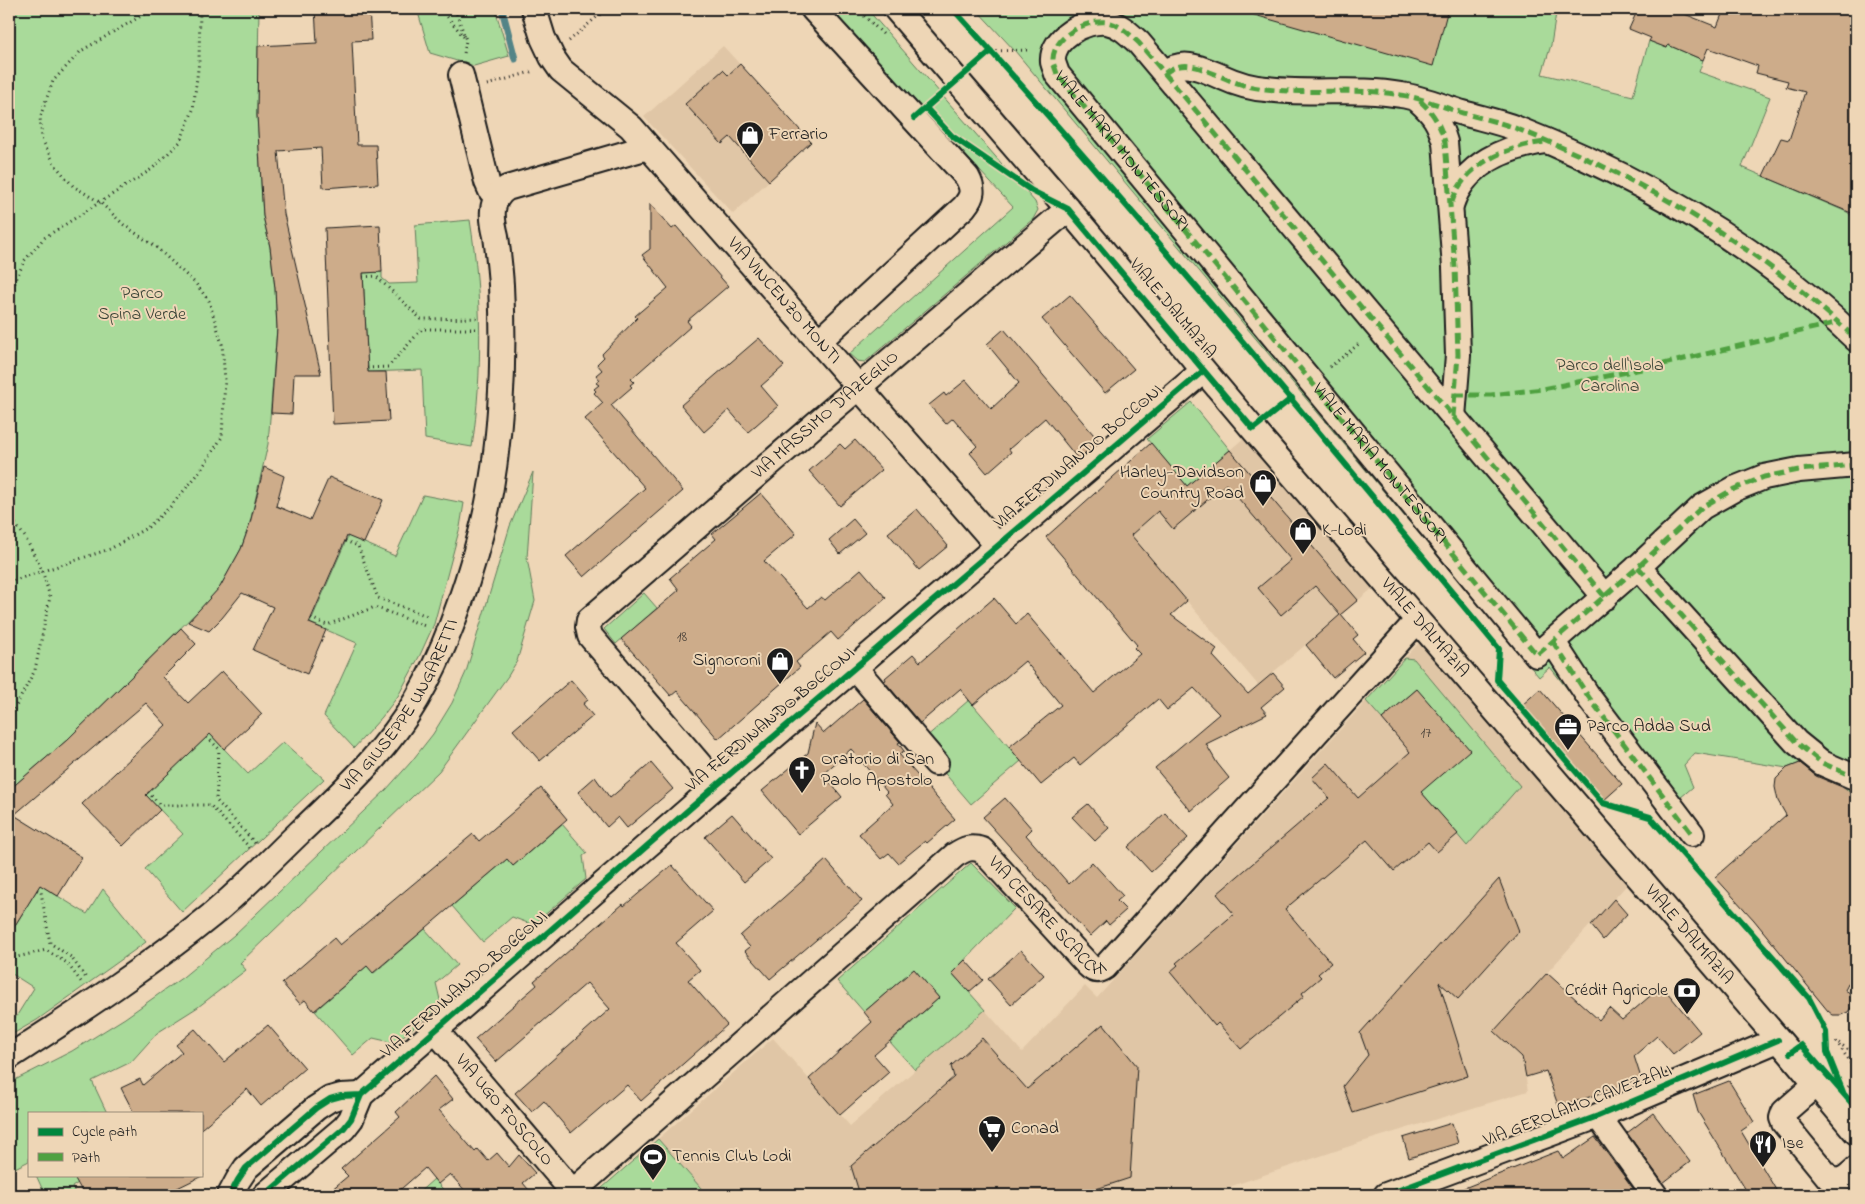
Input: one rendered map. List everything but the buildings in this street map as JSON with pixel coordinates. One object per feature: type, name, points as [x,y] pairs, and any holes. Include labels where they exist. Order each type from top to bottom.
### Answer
[{"type":"street","name":"VIA VINCENZO MONTI","points":[[534,9],[543,38],[561,70],[631,127],[998,546]]},
{"type":"street","points":[[813,9],[968,177],[973,188],[972,198],[964,207],[819,341]]},
{"type":"street","name":"VIALE DALMAZIA","points":[[896,9],[1417,621],[1856,1132]]},
{"type":"street","name":"VIALE MARIA MONTESSORI","points":[[1605,597],[1165,73],[1130,34],[1123,28],[1108,22],[1095,21],[1079,26],[1065,37],[1056,48],[1053,61],[1057,74],[1312,382],[1590,699],[1692,834]]},
{"type":"street","points":[[1165,73],[1171,69],[1190,65],[1202,68],[1222,78],[1265,89],[1302,92],[1375,92],[1402,95],[1514,128],[1617,172],[1736,241],[1817,303],[1856,339]]},
{"type":"street","points":[[461,75],[487,182],[491,191],[498,196],[507,188],[648,148]]},
{"type":"street","points":[[1418,100],[1432,112],[1446,142],[1455,267],[1458,355],[1453,417]]},
{"type":"street","points":[[1450,207],[1455,193],[1474,170],[1512,149],[1546,142]]},
{"type":"street","name":"VIA GIUSEPPE UNGARETTI","points":[[9,1057],[95,1002],[160,956],[216,912],[349,785],[383,749],[417,699],[450,630],[466,587],[482,529],[494,461],[499,408],[501,284],[492,212],[498,196]]},
{"type":"street","name":"VIA MASSIMO D’AZEGLIO","points":[[717,785],[590,636],[588,627],[592,618],[858,387],[1068,209]]},
{"type":"street","name":"VIA FERDINANDO BOCCONI","points":[[266,1195],[344,1128],[351,1118],[361,1095],[717,785],[1204,371]]},
{"type":"street","points":[[1545,648],[1605,597],[1702,507],[1734,489],[1764,477],[1799,470],[1856,465]]},
{"type":"street","points":[[1638,567],[1796,742],[1822,763],[1856,776]]},
{"type":"street","name":"VIA CESARE SCACCHI","points":[[571,1194],[964,849],[973,847],[982,850],[1093,970],[1100,971],[1105,968],[1417,621]]},
{"type":"street","points":[[855,668],[936,763]]},
{"type":"street","name":"VIA UGO FOSCOLO","points":[[435,1030],[571,1194]]},
{"type":"street","name":"VIA GEROLAMO CAVEZZALI","points":[[1386,1195],[1598,1116],[1778,1040]]},
{"type":"street","points":[[1816,1084],[1784,1112],[1782,1118],[1784,1123],[1829,1178],[1834,1181],[1842,1180],[1856,1169]]},
{"type":"street","points":[[230,1195],[246,1168],[316,1108],[330,1099],[341,1096],[361,1095]]},
{"type":"street","points":[[1598,1116],[1655,1195]]},
{"type":"path","points":[[9,582],[110,549],[148,527],[170,507],[200,473],[222,437],[225,380],[222,344],[208,301],[196,284],[164,254],[124,224],[101,203],[73,186],[55,166],[42,138],[40,116],[53,81],[81,51],[153,9]]},
{"type":"path","points":[[9,298],[24,261],[44,238],[152,169],[180,142],[193,110],[198,61],[200,9]]},
{"type":"path","points":[[440,9],[466,40]]},
{"type":"path","points":[[455,9],[466,40],[461,75]]},
{"type":"path","points":[[985,44],[989,54],[998,58]]},
{"type":"path","points":[[989,54],[1028,50],[1055,54]]},
{"type":"path","points":[[363,277],[376,276],[421,319],[480,318],[501,340]]},
{"type":"path","points":[[1312,382],[1378,328]]},
{"type":"path","points":[[368,368],[388,367],[422,329],[481,329],[501,340]]},
{"type":"path","points":[[9,516],[25,537],[42,570],[50,598],[35,670],[9,716]]},
{"type":"path","points":[[345,541],[358,546],[378,598],[435,619],[450,630]]},
{"type":"path","points":[[311,618],[327,625],[375,607],[432,629],[450,630]]},
{"type":"path","points":[[207,737],[219,749],[216,800],[256,844],[268,862]]},
{"type":"path","points":[[148,792],[160,805],[210,806],[251,849],[268,862]]},
{"type":"path","points":[[37,890],[41,892],[50,943],[71,957],[90,983],[95,1002]]},
{"type":"path","points":[[9,960],[46,950],[67,963],[95,1002]]},
{"type":"path","points":[[1856,1055],[1836,1041],[1856,1071]]},
{"type":"path","points":[[1840,1084],[1843,1092]]},
{"type":"shaded area","points":[[723,46],[811,142],[733,214],[644,117]]},
{"type":"shaded area","points":[[1252,431],[1380,582],[1258,685],[1131,535]]},
{"type":"shaded area","points":[[1426,635],[1634,877],[1494,1031],[1522,1057],[1528,1091],[1362,1142],[1205,1195],[707,1195],[658,1139],[773,1038],[850,1126],[985,1010],[1022,1052],[1085,986],[1097,998]]},
{"type":"green space","name":"Parco Spina Verde","points":[[14,9],[259,9],[257,115],[263,216],[270,247],[277,328],[268,444],[250,523],[241,549],[220,587],[67,740],[9,790],[9,20]]},
{"type":"green space","points":[[417,9],[495,9],[509,56],[474,66],[430,53]]},
{"type":"green space","points":[[831,9],[867,9],[1035,202],[1038,210],[1033,219],[865,362],[857,361],[849,354],[1013,207]]},
{"type":"green space","name":"Parco dell'Isola Carolina","points":[[976,9],[1540,9],[1556,13],[1551,45],[1542,74],[1633,96],[1649,41],[1667,48],[1668,45],[1703,60],[1699,72],[1770,97],[1742,167],[1847,212],[1856,219],[1856,796],[1842,787],[1844,783],[1806,764],[1800,763],[1787,768],[1695,753],[1684,765],[1693,787],[1680,798],[1647,761],[1632,771],[1550,667],[1539,677],[1015,51]]},
{"type":"green space","points":[[470,220],[477,277],[480,334],[476,419],[472,447],[425,439],[422,370],[368,372],[363,273],[382,272],[382,278],[389,284],[418,283],[415,225]]},
{"type":"green space","points":[[1191,402],[1230,450],[1187,486],[1147,439]]},
{"type":"green space","points":[[533,472],[527,558],[535,601],[517,661],[439,771],[240,963],[246,970],[198,1007],[157,1033],[131,1062],[92,1081],[107,1112],[28,1112],[28,1162],[13,1169],[9,1161],[9,1083],[72,1051],[125,1018],[183,977],[234,935],[386,790],[433,734],[452,703],[466,672],[510,526]]},
{"type":"green space","points":[[423,495],[464,503],[460,527],[434,624],[398,696],[354,748],[324,716],[357,643],[310,623],[348,536],[395,556]]},
{"type":"green space","points":[[644,593],[657,608],[616,644],[604,629]]},
{"type":"green space","points":[[1405,658],[1414,659],[1520,786],[1467,846],[1421,792],[1417,689],[1382,719],[1366,701]]},
{"type":"green space","points":[[969,700],[1021,761],[971,804],[941,769],[925,738]]},
{"type":"green space","points":[[210,734],[248,774],[283,742],[324,779],[182,912],[145,869],[183,834],[146,795]]},
{"type":"green space","points":[[562,824],[587,853],[583,856],[586,879],[533,925],[512,917],[483,942],[452,906],[507,859],[513,866]]},
{"type":"green space","points":[[971,863],[1015,908],[952,973],[985,1010],[915,1070],[890,1042],[939,998],[914,969],[864,1012],[837,981]]},
{"type":"green space","points":[[40,885],[87,914],[103,889],[146,942],[37,1020],[11,1035],[9,1028],[34,988],[9,972],[9,935]]},
{"type":"green space","points":[[425,929],[457,965],[436,983],[441,1004],[395,1043],[373,1038],[353,1055],[315,1011],[367,966],[374,973]]},
{"type":"green space","name":"Tennis Club Lodi","points":[[658,1139],[707,1195],[594,1195]]},
{"type":"green space","points":[[36,1176],[74,1176],[78,1183],[72,1187],[76,1195],[45,1195]]},
{"type":"green space","points":[[434,1179],[448,1195],[416,1195]]},
{"type":"waterway","points":[[502,9],[515,59]]},
{"type":"marked path","points":[[1605,597],[1139,43],[1121,28],[1107,22],[1098,22],[1080,27],[1063,38],[1054,53],[1053,62],[1057,74],[1537,655],[1638,567],[1702,507],[1734,489],[1764,477],[1799,470],[1856,465]]},
{"type":"marked path","points":[[1165,73],[1179,66],[1193,66],[1238,83],[1261,88],[1283,91],[1368,92],[1409,96],[1515,128],[1562,147],[1607,169],[1696,217],[1738,244],[1779,274],[1819,305],[1856,339]]},
{"type":"marked path","points":[[1420,101],[1436,120],[1445,142],[1455,267],[1458,355],[1453,417]]},
{"type":"marked path","points":[[1452,202],[1466,177],[1489,159],[1517,148],[1545,142]]},
{"type":"marked path","points":[[1455,395],[1491,395],[1543,389],[1647,368],[1839,322]]},
{"type":"marked path","points":[[1638,567],[1796,742],[1822,763],[1852,776],[1856,775]]},
{"type":"marked path","points":[[1553,642],[1590,699],[1692,834]]},
{"type":"cycle path","points":[[953,9],[1161,246],[1499,649],[1497,680],[1603,803],[1650,817],[1809,998],[1826,1031],[1827,1052],[1843,1092]]},
{"type":"cycle path","points":[[914,118],[991,51]]},
{"type":"cycle path","points":[[926,108],[952,136],[1032,191],[1068,209],[1253,429],[1292,398]]},
{"type":"cycle path","points":[[265,1195],[344,1128],[351,1119],[361,1095],[717,785],[1203,371]]},
{"type":"cycle path","points":[[1386,1195],[1598,1116],[1778,1040]]},
{"type":"cycle path","points":[[1790,1053],[1801,1045],[1856,1108]]},
{"type":"cycle path","points":[[230,1195],[246,1168],[316,1108],[330,1099],[341,1096],[361,1095]]},
{"type":"place","name":"Ferrario","points":[[750,159]]},
{"type":"place","name":"Harley-Davidson Country Road","points":[[1263,507]]},
{"type":"place","name":"K-Lodi","points":[[1303,555]]},
{"type":"place","name":"Signoroni","points":[[780,685]]},
{"type":"place","name":"Parco Adda Sud","points":[[1568,751]]},
{"type":"place","name":"Oratorio di San Paolo Apostolo","points":[[802,794]]},
{"type":"place","name":"Crédit Agricole","points":[[1687,1015]]},
{"type":"place","name":"Conad","points":[[992,1153]]},
{"type":"place","name":"Ise","points":[[1763,1168]]},
{"type":"place","name":"Tennis Club Lodi","points":[[653,1181]]}]
